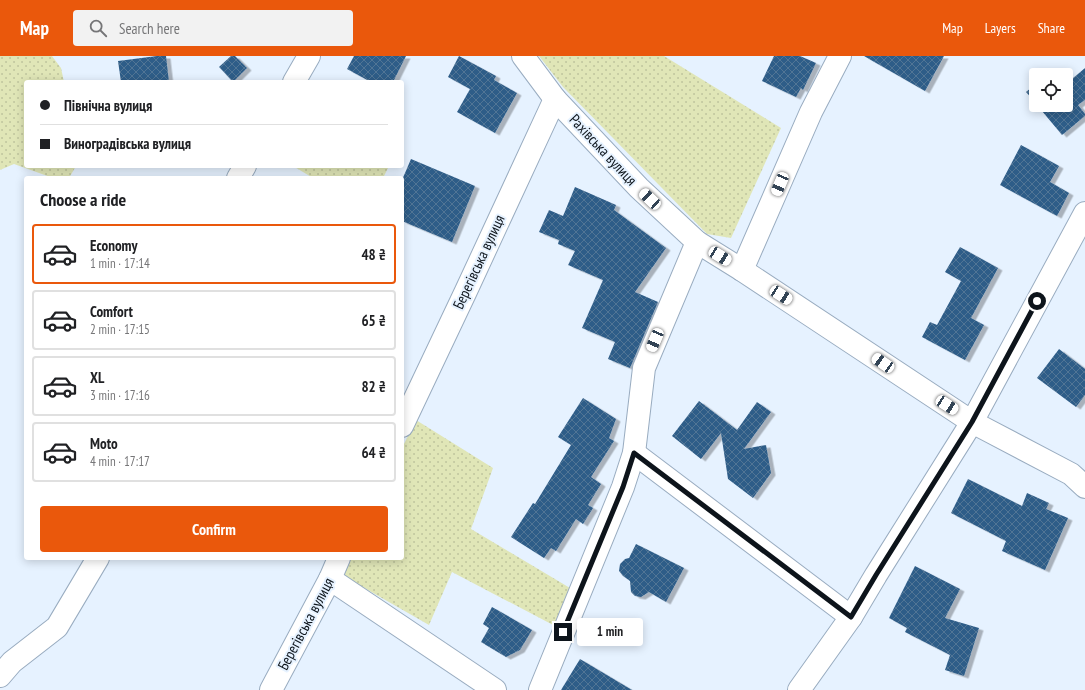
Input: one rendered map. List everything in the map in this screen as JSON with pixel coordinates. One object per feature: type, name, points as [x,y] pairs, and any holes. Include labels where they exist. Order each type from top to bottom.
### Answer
[{"type":"street","points":[[295,80],[309,56]]},
{"type":"street","name":"Рахівська вулиця","points":[[523,56],[555,99],[639,188],[697,242],[742,270],[972,422],[1071,474],[1085,487]]},
{"type":"street","points":[[742,270],[811,112],[840,56]]},
{"type":"street","name":"Берегівська вулиця","points":[[404,422],[555,99]]},
{"type":"street","points":[[799,690],[851,617],[972,422],[1085,213]]},
{"type":"street","points":[[540,690],[623,487],[634,453],[644,368],[697,242]]},
{"type":"street","points":[[634,453],[851,617]]},
{"type":"street","points":[[0,676],[12,662],[57,628],[97,560]]},
{"type":"street","name":"Берегівська вулиця","points":[[271,690],[338,560]]},
{"type":"street","points":[[330,578],[495,690]]},
{"type":"green space","points":[[0,56],[52,56],[61,68],[64,80],[24,80],[24,168],[14,164],[0,170]]},
{"type":"green space","points":[[539,56],[664,56],[781,128],[731,238],[707,234],[563,87]]},
{"type":"green space","points":[[25,168],[75,168],[70,176],[47,176]]},
{"type":"green space","points":[[296,168],[388,168],[384,176],[310,176]]},
{"type":"green space","points":[[416,420],[493,468],[471,529],[575,591],[555,626],[452,572],[429,625],[340,574],[347,560],[404,560],[404,444]]},
{"type":"building","points":[[166,56],[169,80],[121,80],[118,61]]},
{"type":"building","points":[[231,56],[235,56],[247,68],[235,80],[231,80],[219,67]]},
{"type":"building","points":[[354,56],[406,56],[394,80],[367,80],[347,69]]},
{"type":"building","points":[[459,56],[496,76],[494,80],[517,93],[495,133],[457,112],[470,89],[448,77]]},
{"type":"building","points":[[774,56],[800,56],[816,63],[803,90],[801,88],[796,97],[762,81]]},
{"type":"building","points":[[864,56],[944,56],[925,91]]},
{"type":"building","points":[[1085,68],[1085,100],[1078,105],[1085,116],[1062,135],[1043,112],[1073,112],[1073,78]]},
{"type":"building","points":[[1021,145],[1059,166],[1050,182],[1069,193],[1057,216],[1000,185]]},
{"type":"building","points":[[411,159],[475,186],[452,242],[404,222],[404,176]]},
{"type":"building","points":[[575,187],[616,205],[614,210],[666,248],[635,292],[658,302],[630,368],[608,359],[615,342],[582,328],[603,280],[568,265],[575,251],[558,244],[559,240],[539,232],[549,210],[563,216]]},
{"type":"building","points":[[960,247],[998,268],[971,318],[984,325],[965,360],[922,337],[930,322],[937,325],[961,281],[945,272]]},
{"type":"building","points":[[1059,349],[1085,369],[1085,395],[1076,407],[1037,378]]},
{"type":"building","points":[[583,398],[616,419],[609,438],[614,441],[591,477],[601,484],[588,505],[593,508],[583,524],[576,519],[556,551],[551,548],[544,558],[511,537],[533,503],[535,504],[571,445],[558,437]]},
{"type":"building","points":[[699,401],[737,430],[757,402],[771,412],[744,449],[766,445],[771,473],[753,498],[728,479],[721,433],[701,459],[672,436]]},
{"type":"building","points":[[968,479],[1022,506],[1027,493],[1049,503],[1046,509],[1068,518],[1045,570],[1002,551],[1006,541],[951,513]]},
{"type":"building","points":[[636,544],[684,568],[666,602],[649,592],[641,597],[635,596],[631,592],[630,581],[619,571],[620,564],[625,559],[629,558]]},
{"type":"building","points":[[915,566],[960,589],[945,618],[979,628],[964,676],[945,670],[950,655],[905,632],[907,628],[889,618]]},
{"type":"building","points":[[492,607],[532,630],[520,650],[506,657],[481,642],[489,628],[483,624]]},
{"type":"building","points":[[580,659],[632,690],[561,690]]},
{"type":"route","points":[[563,632],[623,487],[634,453],[851,617],[972,422],[1037,301]]}]
